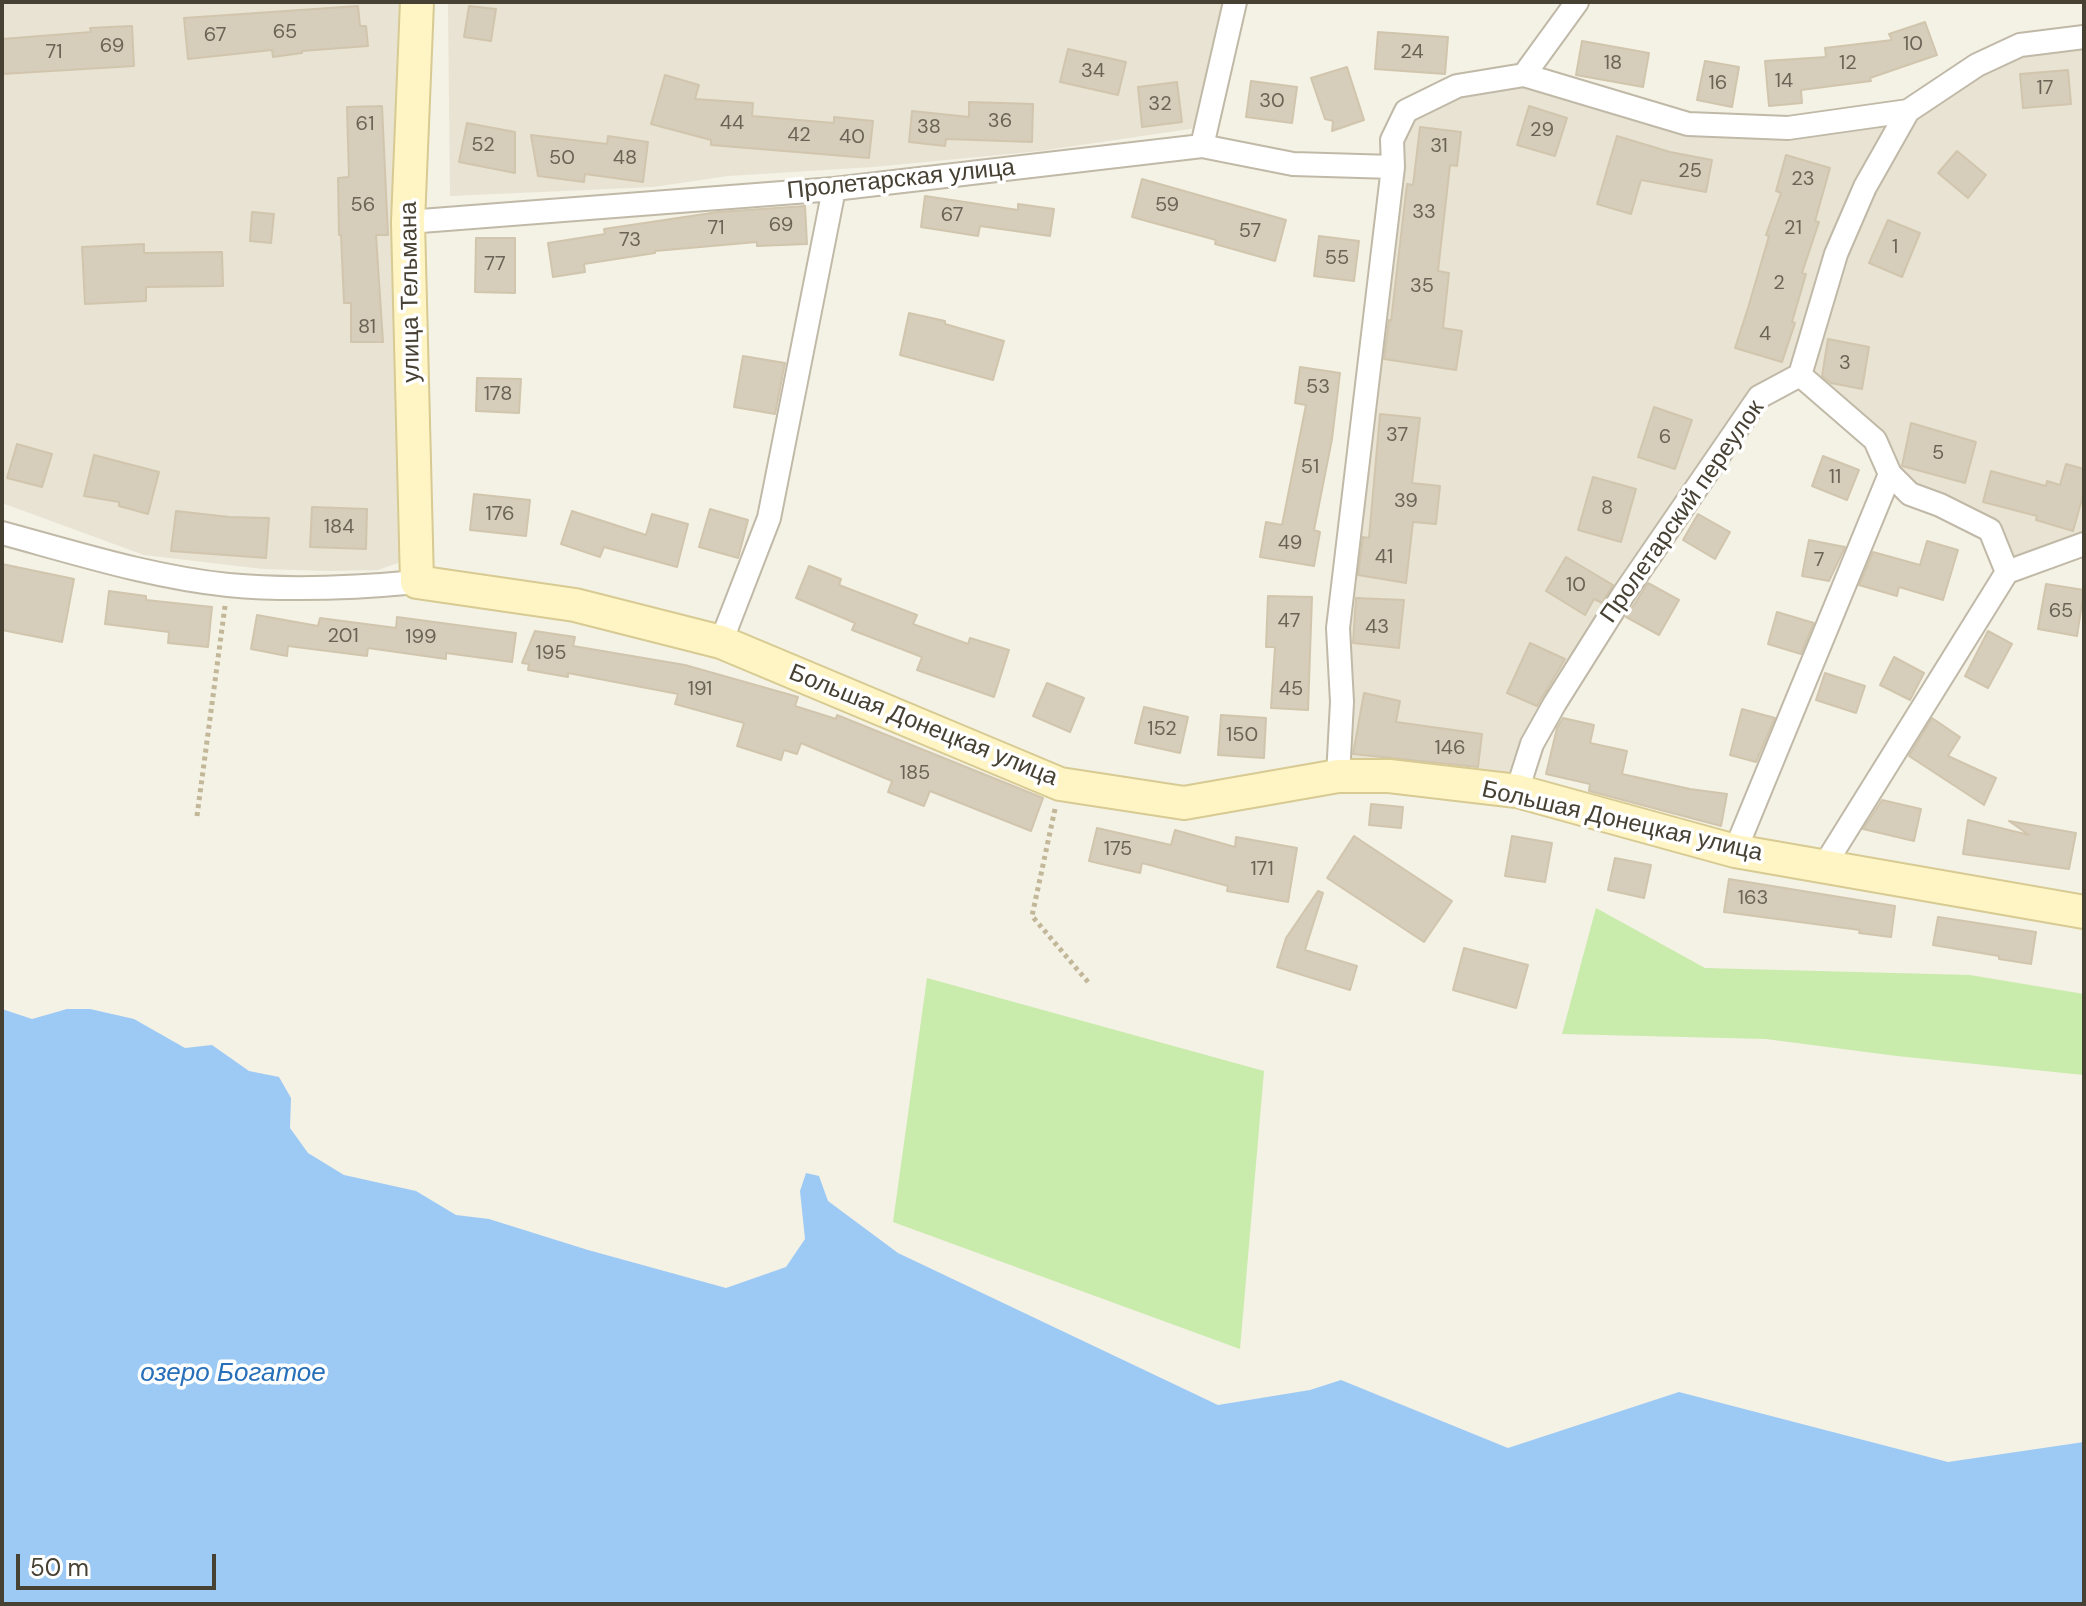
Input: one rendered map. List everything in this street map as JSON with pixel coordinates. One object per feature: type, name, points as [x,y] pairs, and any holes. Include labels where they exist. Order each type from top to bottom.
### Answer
[{"type":"street","name":"улица Тельмана","points":[[417,2],[408,222],[417,582]]},
{"type":"street","points":[[1202,146],[1235,2]]},
{"type":"street","points":[[1524,75],[1577,2]]},
{"type":"street","points":[[1338,776],[1342,702],[1338,628],[1393,167],[1392,140],[1406,111],[1457,86],[1524,75],[1688,124],[1788,128],[1908,111],[1977,65],[2020,45],[2084,37]]},
{"type":"street","points":[[1908,111],[1865,187],[1836,254],[1800,375],[1875,440],[1890,474],[1910,494],[1990,530],[2007,572]]},
{"type":"street","name":"Пролетарская улица","points":[[408,222],[834,189],[1202,146],[1293,164],[1393,167]]},
{"type":"street","points":[[721,642],[769,518],[834,189]]},
{"type":"street","name":"Пролетарский переулок","points":[[1517,791],[1532,744],[1623,595],[1759,397],[1800,375]]},
{"type":"street","points":[[1735,851],[1890,474]]},
{"type":"street","name":"Большая Донецкая улица","points":[[2,533],[120,565],[227,585],[346,589],[417,582],[575,605],[721,642],[1060,784],[1184,803],[1338,776],[1389,776],[1517,791],[1735,851],[2084,912]]},
{"type":"street","points":[[1824,866],[2007,572],[2084,544]]},
{"type":"path","points":[[197,816],[227,585]]},
{"type":"path","points":[[1060,784],[1032,916],[1088,982]]},
{"type":"shaded area","points":[[2,2],[402,2],[406,560],[378,570],[329,571],[263,569],[144,555],[2,503]]},
{"type":"shaded area","points":[[448,2],[1224,2],[1197,128],[1040,151],[873,167],[728,176],[653,187],[450,196]]},
{"type":"shaded area","points":[[2084,37],[2084,544],[2007,572],[1990,530],[1910,494],[1875,440],[1800,375],[1769,388],[1623,595],[1517,791],[1338,776],[1338,628],[1406,111],[1524,75],[1688,124],[1908,111],[1977,65]]},
{"type":"green space","points":[[1596,908],[1705,968],[1970,975],[2084,994],[2084,1075],[1766,1039],[1562,1034]]},
{"type":"green space","points":[[927,978],[1264,1071],[1240,1349],[893,1222]]},
{"type":"water","name":"озеро Богатое","points":[[2,1009],[32,1019],[67,1009],[90,1009],[134,1019],[185,1048],[212,1045],[249,1071],[279,1077],[291,1098],[290,1128],[308,1153],[344,1175],[416,1191],[456,1215],[489,1219],[726,1288],[786,1267],[805,1239],[800,1191],[806,1173],[819,1176],[828,1201],[898,1253],[1218,1405],[1310,1390],[1341,1380],[1508,1448],[1679,1392],[1948,1462],[2084,1442],[2084,1604],[2,1604]]},
{"type":"building","points":[[358,6],[360,26],[366,26],[368,46],[302,51],[273,57],[272,50],[188,59],[184,18]]},
{"type":"building","points":[[469,6],[496,9],[491,41],[464,37]]},
{"type":"building","points":[[1925,22],[1937,55],[1870,78],[1871,81],[1801,90],[1802,103],[1769,106],[1765,61],[1826,57],[1825,48],[1892,40],[1889,34]]},
{"type":"building","points":[[132,26],[134,66],[2,74],[2,39]]},
{"type":"building","points":[[1378,32],[1448,37],[1445,74],[1375,69]]},
{"type":"building","points":[[1582,41],[1649,53],[1643,87],[1576,75]]},
{"type":"building","points":[[1068,49],[1126,62],[1118,95],[1060,82]]},
{"type":"building","points":[[1705,61],[1739,67],[1732,107],[1697,100]]},
{"type":"building","points":[[1347,67],[1364,120],[1332,131],[1333,121],[1325,119],[1311,78]]},
{"type":"building","points":[[2068,70],[2071,104],[2023,108],[2020,74]]},
{"type":"building","points":[[665,75],[699,85],[695,99],[753,103],[752,116],[834,123],[834,117],[873,121],[869,158],[711,145],[711,140],[651,124]]},
{"type":"building","points":[[1251,81],[1297,87],[1292,123],[1246,117]]},
{"type":"building","points":[[1177,82],[1182,122],[1142,127],[1138,87]]},
{"type":"building","points":[[969,102],[1033,104],[1032,142],[946,139],[945,146],[909,142],[912,111],[969,117]]},
{"type":"building","points":[[382,106],[388,235],[376,235],[383,342],[351,342],[351,303],[344,303],[338,178],[349,177],[347,107]]},
{"type":"building","points":[[1529,106],[1567,118],[1555,156],[1517,145]]},
{"type":"building","points":[[467,123],[515,132],[515,173],[459,162]]},
{"type":"building","points":[[1420,127],[1461,132],[1457,166],[1450,165],[1438,271],[1449,273],[1443,328],[1462,331],[1456,370],[1384,359],[1407,184],[1413,185]]},
{"type":"building","points":[[531,135],[607,144],[608,136],[648,142],[643,182],[585,174],[584,182],[538,176]]},
{"type":"building","points":[[1617,136],[1670,152],[1712,160],[1706,192],[1641,180],[1631,214],[1597,204]]},
{"type":"building","points":[[1957,151],[1986,175],[1968,198],[1938,173]]},
{"type":"building","points":[[1786,155],[1830,168],[1815,221],[1819,222],[1802,273],[1806,274],[1792,322],[1795,323],[1782,362],[1735,348],[1769,236],[1766,235],[1781,193],[1776,191]]},
{"type":"building","points":[[1142,179],[1286,220],[1275,261],[1215,244],[1216,240],[1132,217]]},
{"type":"building","points":[[925,196],[1018,210],[1018,204],[1054,209],[1050,236],[980,226],[978,236],[921,227]]},
{"type":"building","points":[[805,206],[807,244],[757,246],[757,242],[655,251],[584,264],[585,272],[553,277],[548,243],[605,234],[604,229],[718,212]]},
{"type":"building","points":[[252,212],[274,214],[271,243],[250,241]]},
{"type":"building","points":[[1888,220],[1920,233],[1902,277],[1869,263]]},
{"type":"building","points":[[1319,236],[1359,241],[1354,281],[1314,276]]},
{"type":"building","points":[[476,238],[515,238],[515,293],[475,292]]},
{"type":"building","points":[[144,244],[144,253],[222,252],[223,286],[146,287],[146,301],[85,304],[82,247]]},
{"type":"building","points":[[909,313],[945,321],[945,324],[1004,341],[993,380],[900,355]]},
{"type":"building","points":[[1828,339],[1869,347],[1862,389],[1831,383],[1822,376]]},
{"type":"building","points":[[743,356],[785,363],[775,414],[734,407]]},
{"type":"building","points":[[1300,367],[1340,373],[1332,439],[1314,530],[1320,532],[1314,566],[1260,557],[1266,522],[1282,525],[1306,405],[1295,403]]},
{"type":"building","points":[[477,378],[521,379],[519,413],[476,411]]},
{"type":"building","points":[[1654,407],[1692,420],[1675,469],[1638,457]]},
{"type":"building","points":[[1380,414],[1420,418],[1412,483],[1440,486],[1436,524],[1413,522],[1406,583],[1358,575],[1363,537],[1369,538]]},
{"type":"building","points":[[1911,423],[1976,442],[1965,483],[1902,466]]},
{"type":"building","points":[[17,444],[52,454],[42,487],[7,478]]},
{"type":"building","points":[[94,455],[159,472],[148,514],[119,506],[119,502],[84,496]]},
{"type":"building","points":[[1823,456],[1859,470],[1847,500],[1812,486]]},
{"type":"building","points":[[2066,464],[2084,469],[2084,492],[2073,531],[2036,520],[2037,516],[1983,502],[1991,471],[2046,486],[2047,481],[2060,485]]},
{"type":"building","points":[[1593,477],[1636,489],[1621,542],[1578,530]]},
{"type":"building","points":[[474,494],[530,500],[526,536],[470,530]]},
{"type":"building","points":[[312,507],[367,509],[366,549],[310,547]]},
{"type":"building","points":[[710,509],[748,520],[738,558],[699,547]]},
{"type":"building","points":[[176,511],[269,518],[266,558],[171,551]]},
{"type":"building","points":[[572,511],[646,535],[652,514],[688,524],[677,567],[604,547],[600,557],[561,544]]},
{"type":"building","points":[[1698,514],[1730,532],[1715,559],[1683,540]]},
{"type":"building","points":[[1809,540],[1845,547],[1829,581],[1802,576]]},
{"type":"building","points":[[1927,541],[1958,550],[1943,600],[1899,587],[1897,596],[1859,585],[1873,552],[1920,565]]},
{"type":"building","points":[[1566,557],[1613,585],[1602,603],[1594,599],[1585,615],[1546,591]]},
{"type":"building","points":[[2,564],[74,579],[62,642],[2,630]]},
{"type":"building","points":[[809,566],[841,579],[839,585],[917,615],[913,624],[968,644],[970,638],[1009,650],[994,697],[917,670],[922,657],[852,630],[855,623],[796,598]]},
{"type":"building","points":[[1648,583],[1679,600],[1659,635],[1626,617]]},
{"type":"building","points":[[2046,584],[2084,590],[2077,636],[2038,629]]},
{"type":"building","points":[[109,591],[146,596],[146,600],[212,607],[208,647],[168,643],[169,632],[105,624]]},
{"type":"building","points":[[1268,596],[1312,597],[1308,710],[1271,708],[1275,647],[1266,647]]},
{"type":"building","points":[[1356,598],[1404,600],[1399,648],[1353,643]]},
{"type":"building","points":[[1777,612],[1814,623],[1801,654],[1768,644]]},
{"type":"building","points":[[257,615],[318,626],[320,618],[396,628],[397,617],[516,633],[512,662],[446,653],[446,659],[368,648],[367,656],[288,646],[287,656],[251,649]]},
{"type":"building","points":[[535,631],[575,637],[573,646],[685,665],[798,697],[795,706],[836,719],[837,715],[1043,798],[1031,831],[930,791],[924,806],[888,792],[892,781],[801,743],[797,754],[784,750],[781,760],[737,746],[744,723],[675,704],[678,694],[568,673],[568,677],[528,670],[529,664],[522,663]]},
{"type":"building","points":[[1988,631],[2012,644],[1988,688],[1965,676]]},
{"type":"building","points":[[1530,643],[1565,659],[1537,706],[1507,693]]},
{"type":"building","points":[[1894,657],[1924,673],[1910,700],[1880,685]]},
{"type":"building","points":[[1825,673],[1865,686],[1856,713],[1816,700]]},
{"type":"building","points":[[1047,683],[1084,698],[1070,732],[1033,716]]},
{"type":"building","points":[[1364,693],[1400,701],[1396,722],[1482,734],[1478,767],[1353,754]]},
{"type":"building","points":[[1144,707],[1188,717],[1180,753],[1135,743]]},
{"type":"building","points":[[1742,709],[1775,718],[1756,762],[1730,755]]},
{"type":"building","points":[[1221,715],[1266,718],[1264,758],[1218,755]]},
{"type":"building","points":[[1563,718],[1594,725],[1590,743],[1627,751],[1622,774],[1727,794],[1721,826],[1589,791],[1590,784],[1546,774],[1557,728]]},
{"type":"building","points":[[1932,718],[1960,737],[1948,756],[1996,778],[1984,805],[1909,756]]},
{"type":"building","points":[[1882,800],[1921,809],[1914,841],[1863,829]]},
{"type":"building","points":[[1371,804],[1403,807],[1401,828],[1369,825]]},
{"type":"building","points":[[1968,820],[2029,835],[2009,821],[2076,833],[2069,869],[1963,854]]},
{"type":"building","points":[[1097,828],[1171,845],[1175,830],[1235,847],[1236,837],[1297,848],[1288,902],[1227,891],[1228,886],[1142,863],[1140,873],[1089,861]]},
{"type":"building","points":[[1354,836],[1452,901],[1424,942],[1327,878]]},
{"type":"building","points":[[1512,836],[1552,843],[1545,882],[1505,876]]},
{"type":"building","points":[[1615,858],[1651,865],[1644,898],[1608,890]]},
{"type":"building","points":[[1729,879],[1895,906],[1891,937],[1724,912]]},
{"type":"building","points":[[1318,891],[1323,893],[1305,950],[1357,966],[1350,990],[1277,967],[1286,938]]},
{"type":"building","points":[[1938,917],[2036,932],[2031,964],[1933,945]]},
{"type":"building","points":[[1464,948],[1528,965],[1516,1008],[1453,990]]}]
